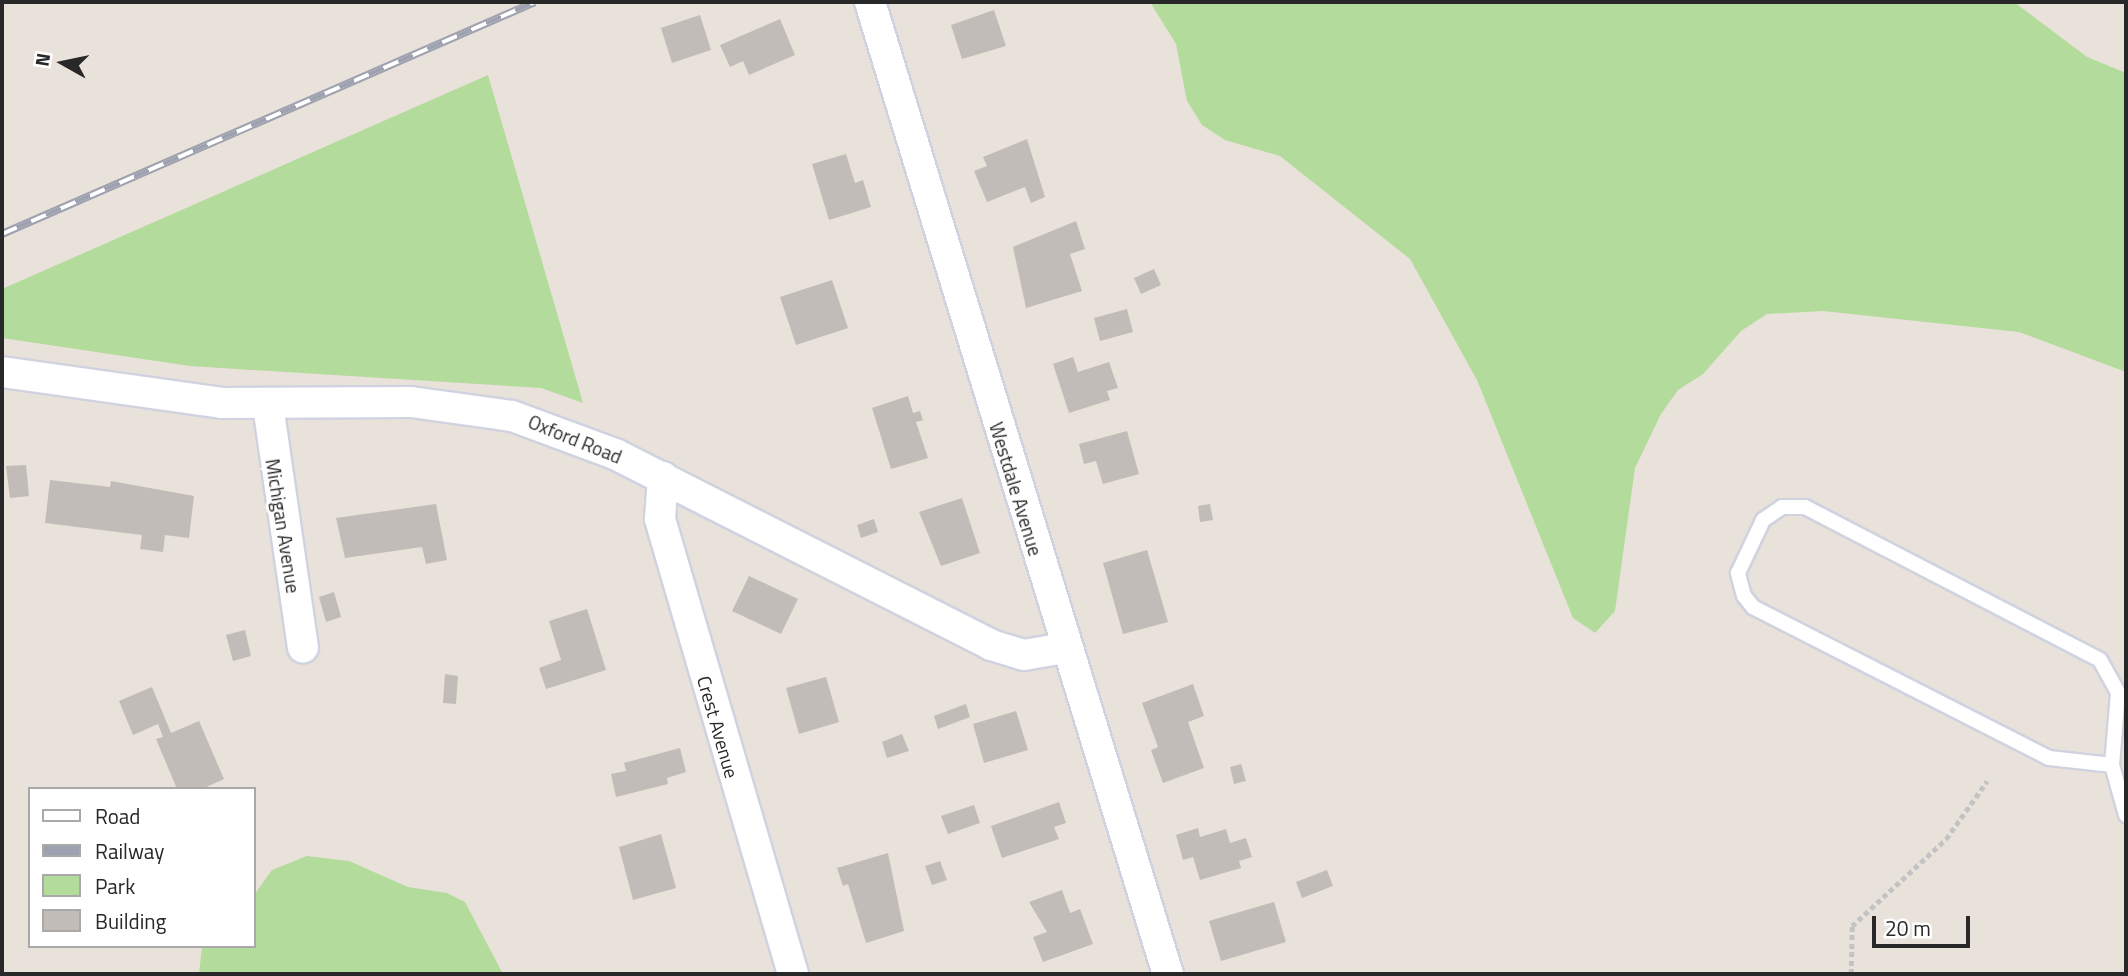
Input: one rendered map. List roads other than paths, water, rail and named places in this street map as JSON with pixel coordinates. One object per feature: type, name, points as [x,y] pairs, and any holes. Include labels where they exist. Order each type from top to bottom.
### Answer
[{"type":"street","name":"Westdale Avenue","points":[[870,2],[1064,648],[1168,974]]},
{"type":"street","name":"Oxford Road","points":[[2,372],[268,405],[411,402],[489,411],[564,431],[663,477],[991,645],[1024,655],[1064,648]]},
{"type":"street","name":"Michigan Avenue","points":[[268,405],[303,647]]},
{"type":"street","name":"Crest Avenue","points":[[663,477],[660,519],[793,974]]},
{"type":"lane","points":[[2112,765],[2049,758],[1753,607],[1744,596],[1738,573],[1759,527],[1775,510],[1805,507],[2100,660],[2118,693],[2112,765],[2122,787],[2126,815]]},
{"type":"railway","points":[[2,234],[535,2]]}]
